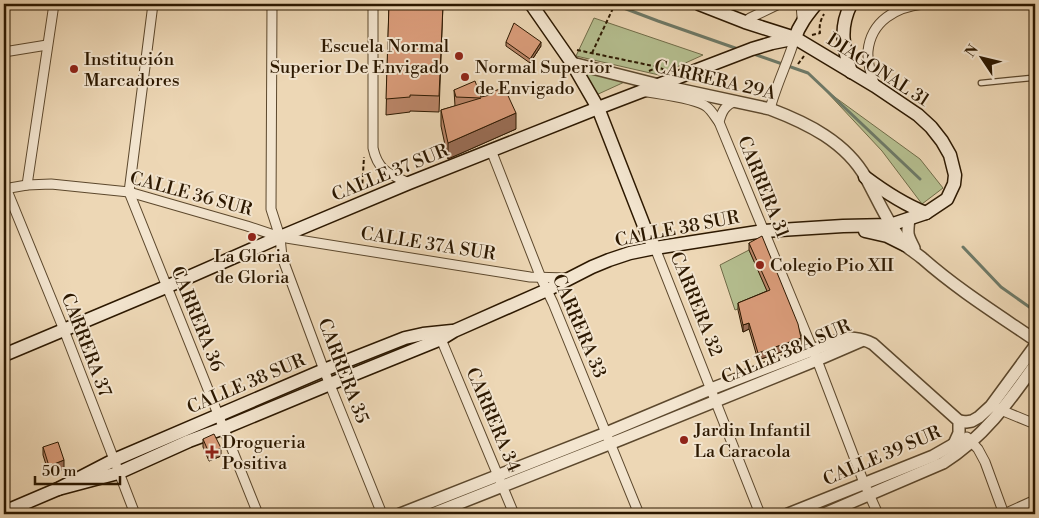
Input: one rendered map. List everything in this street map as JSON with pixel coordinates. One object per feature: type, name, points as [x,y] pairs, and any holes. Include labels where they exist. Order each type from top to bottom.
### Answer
[{"type":"main road","name":"CARRERA 32","points":[[531,4],[572,63],[598,108],[646,230],[655,248]]},
{"type":"main road","name":"DIAGONAL 31","points":[[699,4],[745,22],[795,38],[875,86],[931,127],[950,154],[955,175],[954,184],[947,199],[926,213],[890,225]]},
{"type":"main road","points":[[851,4],[843,24],[843,37],[851,72]]},
{"type":"main road","points":[[795,38],[803,20],[822,6]]},
{"type":"main road","name":"CALLE 37 SUR","points":[[4,355],[280,237],[491,150],[752,50],[795,38]]},
{"type":"main road","points":[[865,176],[906,205],[926,213]]},
{"type":"main road","name":"CALLE 38 SUR","points":[[58,489],[118,473],[189,441],[441,339],[454,331],[609,260],[630,253],[764,231],[890,225]]},
{"type":"main road","points":[[843,226],[884,236],[905,245]]},
{"type":"main road","name":"CALLE 38 SUR","points":[[5,511],[58,489],[114,460],[324,370],[405,338],[429,333],[454,331]]},
{"type":"street","points":[[26,185],[54,4]]},
{"type":"street","points":[[129,192],[153,4]]},
{"type":"street","name":"CARRERA 35","points":[[272,4],[271,209],[280,237],[282,257],[324,370],[382,514]]},
{"type":"street","points":[[373,4],[373,148],[378,163],[384,170],[409,183]]},
{"type":"street","points":[[745,22],[779,4]]},
{"type":"street","points":[[801,4],[803,20]]},
{"type":"street","points":[[875,86],[868,51],[872,35],[880,22],[890,14],[907,5],[923,4]]},
{"type":"street","points":[[771,103],[787,64],[795,38]]},
{"type":"street","points":[[4,52],[47,45]]},
{"type":"street","name":"CARRERA 29A","points":[[572,63],[659,85],[737,101],[771,103],[799,122],[831,139],[844,150],[865,176],[890,225],[905,245],[949,281],[1035,340]]},
{"type":"street","points":[[642,91],[697,102],[708,107],[719,122]]},
{"type":"street","name":"CARRERA 31","points":[[737,101],[725,108],[721,113],[719,122],[816,355],[878,514]]},
{"type":"street","name":"CARRERA 33","points":[[491,150],[541,278],[639,514]]},
{"type":"street","name":"CALLE 36 SUR","points":[[5,188],[51,184],[129,192],[280,237]]},
{"type":"street","name":"CARRERA 37","points":[[5,188],[64,330],[118,473],[136,514]]},
{"type":"street","name":"CARRERA 36","points":[[129,192],[258,514]]},
{"type":"street","points":[[909,219],[908,236],[918,254]]},
{"type":"street","name":"CALLE 37A SUR","points":[[280,237],[530,278],[572,278]]},
{"type":"street","name":"CARRERA 32","points":[[655,248],[760,514]]},
{"type":"street","name":"CALLE 38A SUR","points":[[432,514],[716,401],[816,355],[847,338],[865,339],[873,344],[959,421]]},
{"type":"street","name":"CARRERA 34","points":[[441,339],[514,514]]},
{"type":"street","name":"CALLE 39 SUR","points":[[824,514],[943,463],[957,454],[970,439],[988,426],[1035,346]]},
{"type":"street","name":"CALLE 38A SUR","points":[[400,514],[606,433],[711,389],[816,355]]},
{"type":"street","name":"CALLE 39 SUR","points":[[959,421],[972,421],[997,408],[1035,365]]},
{"type":"street","points":[[997,408],[1035,424]]},
{"type":"street","points":[[954,444],[959,433],[959,421]]},
{"type":"street","points":[[970,439],[978,449],[984,462],[1004,514],[1035,500]]},
{"type":"street","name":"CALLE 39 SUR","points":[[788,514],[933,456],[954,444],[970,439]]},
{"type":"lane","points":[[980,82],[1031,78],[1035,76]]},
{"type":"path","points":[[592,53],[616,4]]},
{"type":"path","points":[[795,38],[820,34],[822,6]]},
{"type":"path","points":[[575,49],[658,66]]},
{"type":"path","points":[[361,204],[364,156]]},
{"type":"green space","points":[[594,18],[703,55],[659,75],[576,56]]},
{"type":"green space","points":[[581,67],[631,79],[594,96]]},
{"type":"green space","points":[[825,90],[920,159],[943,188],[922,204],[882,151]]},
{"type":"green space","points":[[749,250],[770,297],[735,310],[720,265]]},
{"type":"building","points":[[389,4],[443,4],[439,96],[410,95],[410,97],[386,99]]},
{"type":"building","points":[[514,23],[541,42],[530,59],[506,42]]},
{"type":"building","points":[[475,81],[481,97],[490,95],[490,93],[504,87],[516,113],[448,143],[441,110],[481,98],[456,97],[454,90]]},
{"type":"building","points":[[762,236],[798,324],[801,338],[758,353],[749,323],[743,325],[738,303],[770,290],[749,243]]},
{"type":"building","points":[[214,434],[221,448],[209,453],[203,439]]},
{"type":"building","points":[[58,442],[64,460],[49,466],[43,447]]},
{"type":"waterway","points":[[613,4],[738,49]]},
{"type":"waterway","points":[[751,53],[808,73],[920,179]]},
{"type":"waterway","points":[[963,247],[1001,287],[1035,311]]},
{"type":"place","name":"Escuela Normal Superior De Envigado","points":[[459,56]]},
{"type":"place","name":"Institución Marcadores","points":[[74,69]]},
{"type":"place","name":"Normal Superior de Envigado","points":[[465,77]]},
{"type":"place","name":"La Gloria de Gloria","points":[[252,237]]},
{"type":"place","name":"Colegio Pio XII","points":[[760,265]]},
{"type":"place","name":"Jardin Infantil La Caracola","points":[[684,440]]},
{"type":"place","name":"Drogueria Positiva","points":[[212,452]]}]
